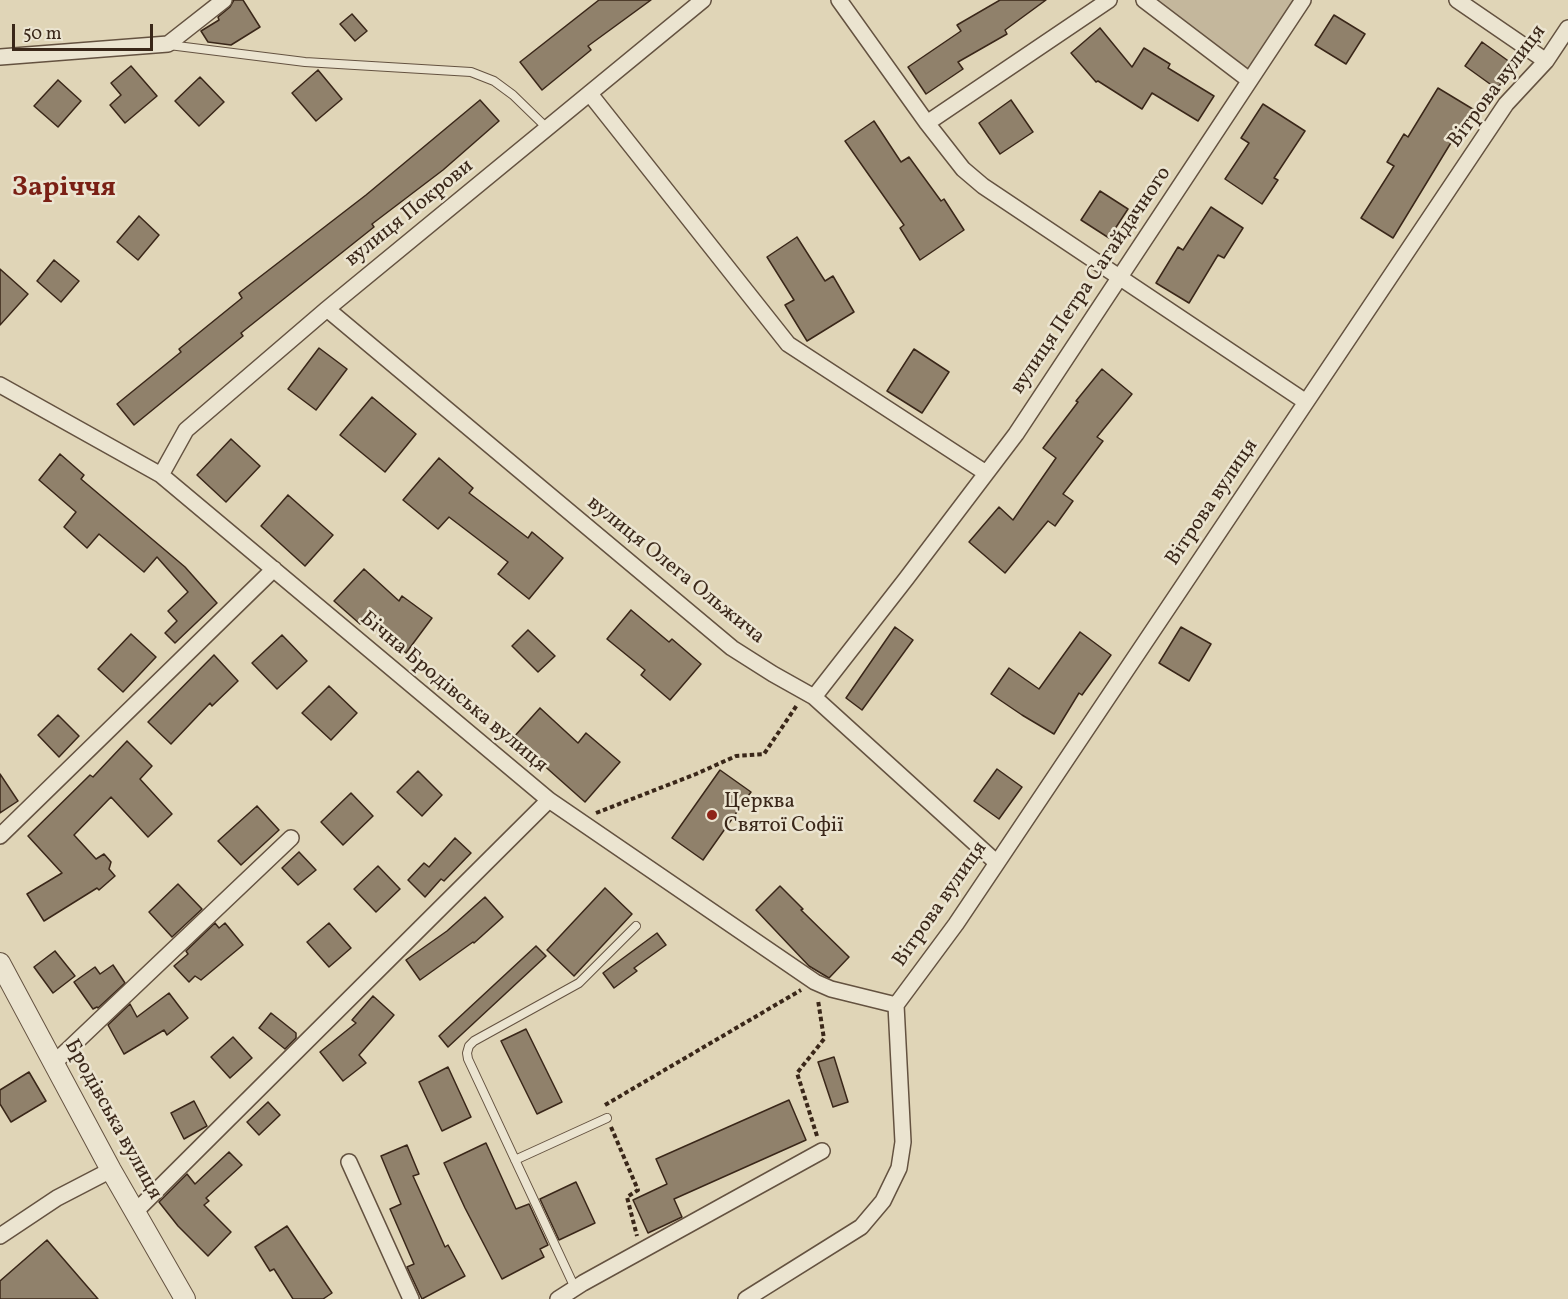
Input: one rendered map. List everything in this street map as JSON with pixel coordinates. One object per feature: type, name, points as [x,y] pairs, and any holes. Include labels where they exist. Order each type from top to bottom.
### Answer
[{"type":"street","points":[[0,57],[168,44],[224,0]]},
{"type":"street","name":"вулиця Покрови","points":[[161,475],[186,430],[327,309],[703,0]]},
{"type":"street","points":[[839,0],[927,123],[963,169],[983,186],[1306,402]]},
{"type":"street","points":[[927,123],[1109,0]]},
{"type":"street","points":[[1144,0],[1249,80]]},
{"type":"street","name":"вулиця Петра Сагайдачного","points":[[810,694],[906,579],[1016,434],[1303,0]]},
{"type":"street","points":[[1457,0],[1546,61]]},
{"type":"street","name":"Вітрова вулиця","points":[[896,1005],[956,924],[1506,104],[1546,61],[1568,28]]},
{"type":"street","points":[[590,94],[788,344],[986,473]]},
{"type":"street","name":"вулиця Олега Ольжича","points":[[327,309],[732,648],[810,694],[997,863]]},
{"type":"street","name":"Бічна Бродівська вулиця","points":[[0,384],[161,475],[549,800],[577,820],[815,982],[831,989],[896,1005]]},
{"type":"street","points":[[0,836],[274,570]]},
{"type":"street","points":[[135,1212],[549,800]]},
{"type":"street","points":[[54,1063],[291,838]]},
{"type":"street","name":"Бродівська вулиця","points":[[0,963],[111,1170],[184,1299]]},
{"type":"street","points":[[746,1299],[861,1227],[883,1201],[899,1167],[903,1142],[896,1005]]},
{"type":"street","points":[[558,1299],[822,1151]]},
{"type":"street","points":[[349,1162],[411,1299]]},
{"type":"street","points":[[0,1236],[57,1198],[111,1170]]},
{"type":"lane","points":[[168,44],[305,62],[471,72],[494,81],[513,95],[548,129]]},
{"type":"lane","points":[[575,1288],[467,1053],[474,1041],[579,983],[636,926]]},
{"type":"lane","points":[[515,1160],[608,1118]]},
{"type":"path","points":[[577,820],[736,756],[764,754],[810,694]]},
{"type":"path","points":[[640,1251],[627,1197],[638,1190],[603,1107],[815,982],[824,1039],[797,1073],[822,1151]]},
{"type":"shaded area","points":[[1145,0],[1293,0],[1247,73]]},
{"type":"building","points":[[234,0],[243,0],[260,27],[231,45],[208,42],[201,31],[219,20],[218,17],[230,7]]},
{"type":"building","points":[[599,0],[651,0],[588,46],[591,50],[542,90],[520,62]]},
{"type":"building","points":[[1000,0],[1046,0],[1005,30],[1007,34],[958,62],[963,69],[926,94],[908,67],[961,31],[957,25]]},
{"type":"building","points":[[352,14],[367,31],[355,41],[340,24]]},
{"type":"building","points":[[1334,15],[1365,34],[1346,64],[1315,45]]},
{"type":"building","points":[[1100,28],[1132,67],[1144,48],[1170,64],[1168,68],[1214,96],[1198,121],[1152,93],[1142,109],[1098,81],[1096,82],[1071,53]]},
{"type":"building","points":[[1482,42],[1514,65],[1497,89],[1465,66]]},
{"type":"building","points":[[131,66],[157,96],[125,123],[110,105],[121,95],[111,83]]},
{"type":"building","points":[[318,70],[342,99],[316,121],[292,93]]},
{"type":"building","points":[[200,77],[224,102],[199,126],[175,101]]},
{"type":"building","points":[[58,80],[81,101],[58,127],[34,106]]},
{"type":"building","points":[[1438,88],[1476,111],[1456,143],[1452,141],[1393,238],[1361,218],[1394,166],[1387,162],[1404,134],[1408,137]]},
{"type":"building","points":[[480,100],[499,121],[443,170],[372,224],[374,227],[241,333],[243,336],[134,425],[117,404],[181,352],[179,349],[242,298],[239,293],[366,195]]},
{"type":"building","points":[[1011,100],[1033,132],[1000,154],[979,123]]},
{"type":"building","points":[[1263,104],[1305,131],[1274,178],[1278,180],[1262,204],[1225,179],[1249,143],[1241,138]]},
{"type":"building","points":[[874,121],[901,162],[909,157],[941,201],[944,199],[964,230],[920,260],[900,228],[904,225],[845,141]]},
{"type":"building","points":[[1100,191],[1128,209],[1109,238],[1081,220]]},
{"type":"building","points":[[1211,207],[1243,228],[1224,258],[1218,255],[1189,303],[1156,283],[1178,247],[1183,250]]},
{"type":"building","points":[[139,216],[159,235],[138,260],[117,242]]},
{"type":"building","points":[[797,237],[825,281],[833,276],[854,312],[807,341],[785,305],[794,300],[767,257]]},
{"type":"building","points":[[54,260],[79,281],[61,302],[37,281]]},
{"type":"building","points":[[0,269],[28,294],[0,325]]},
{"type":"building","points":[[319,348],[347,369],[316,410],[288,389]]},
{"type":"building","points":[[914,349],[949,372],[922,413],[887,391]]},
{"type":"building","points":[[1102,369],[1132,394],[1097,437],[1103,441],[1063,494],[1073,501],[1055,526],[1048,521],[1005,573],[969,542],[999,507],[1013,520],[1056,458],[1043,448]]},
{"type":"building","points":[[372,397],[416,434],[385,472],[340,435]]},
{"type":"building","points":[[231,439],[260,466],[226,502],[197,475]]},
{"type":"building","points":[[60,454],[84,475],[81,479],[185,567],[217,603],[175,643],[165,633],[177,621],[168,611],[188,592],[157,557],[144,572],[99,534],[87,548],[64,527],[76,512],[39,480]]},
{"type":"building","points":[[439,458],[473,488],[469,493],[528,538],[532,532],[563,558],[529,599],[498,574],[508,562],[449,517],[438,529],[403,500]]},
{"type":"building","points":[[288,495],[333,535],[305,566],[261,526]]},
{"type":"building","points":[[364,569],[399,601],[402,596],[432,618],[406,653],[363,621],[360,624],[334,601]]},
{"type":"building","points":[[631,610],[669,642],[672,639],[701,664],[670,700],[641,675],[645,670],[607,639]]},
{"type":"building","points":[[895,627],[913,640],[862,710],[846,698]]},
{"type":"building","points":[[1181,627],[1211,644],[1189,681],[1159,663]]},
{"type":"building","points":[[528,630],[555,656],[538,672],[512,646]]},
{"type":"building","points":[[1080,632],[1111,655],[1082,695],[1079,693],[1054,734],[991,694],[1009,668],[1039,689]]},
{"type":"building","points":[[131,634],[156,657],[123,692],[98,669]]},
{"type":"building","points":[[282,635],[307,661],[277,689],[252,663]]},
{"type":"building","points":[[214,655],[238,681],[212,706],[210,703],[171,744],[148,722]]},
{"type":"building","points":[[329,686],[357,713],[331,740],[302,713]]},
{"type":"building","points":[[540,708],[578,743],[586,733],[620,762],[585,802],[513,738]]},
{"type":"building","points":[[58,715],[79,736],[59,757],[38,735]]},
{"type":"building","points":[[127,741],[152,766],[140,779],[172,814],[148,837],[111,797],[74,835],[96,859],[104,854],[111,862],[109,869],[115,876],[99,890],[97,888],[44,921],[27,894],[62,873],[28,836],[90,775],[93,777]]},
{"type":"building","points":[[997,769],[1022,787],[999,819],[974,801]]},
{"type":"building","name":"Церква Святої Софії","points":[[720,770],[751,792],[703,860],[672,838]]},
{"type":"building","points":[[418,771],[442,795],[422,816],[397,792]]},
{"type":"building","points":[[0,774],[18,801],[0,813]]},
{"type":"building","points":[[351,793],[373,816],[343,845],[321,822]]},
{"type":"building","points":[[257,806],[279,830],[241,865],[218,841]]},
{"type":"building","points":[[455,838],[471,853],[444,881],[441,879],[425,897],[408,880],[424,863],[429,867]]},
{"type":"building","points":[[299,852],[316,870],[298,885],[282,868]]},
{"type":"building","points":[[378,866],[400,889],[376,912],[354,889]]},
{"type":"building","points":[[178,884],[202,909],[172,937],[149,912]]},
{"type":"building","points":[[780,886],[849,957],[829,978],[809,966],[756,910]]},
{"type":"building","points":[[605,888],[632,914],[574,976],[547,950]]},
{"type":"building","points":[[485,897],[503,917],[474,943],[420,980],[406,960],[447,931]]},
{"type":"building","points":[[215,923],[219,928],[225,923],[243,945],[201,980],[195,976],[189,982],[174,966],[188,954],[186,951]]},
{"type":"building","points":[[329,923],[351,948],[329,967],[307,942]]},
{"type":"building","points":[[657,933],[666,945],[634,968],[637,971],[614,988],[603,973]]},
{"type":"building","points":[[536,946],[546,956],[448,1047],[439,1036]]},
{"type":"building","points":[[55,951],[75,976],[53,993],[34,967]]},
{"type":"building","points":[[113,965],[125,983],[98,1008],[93,1009],[74,982],[95,967],[100,974]]},
{"type":"building","points":[[169,993],[188,1018],[167,1035],[164,1030],[124,1054],[108,1025],[130,1004],[137,1017]]},
{"type":"building","points":[[373,996],[394,1015],[359,1055],[366,1063],[343,1081],[320,1052],[356,1023],[352,1020]]},
{"type":"building","points":[[271,1013],[296,1033],[296,1038],[285,1049],[259,1028]]},
{"type":"building","points":[[526,1029],[562,1102],[537,1114],[501,1041]]},
{"type":"building","points":[[233,1037],[252,1058],[230,1078],[211,1057]]},
{"type":"building","points":[[834,1057],[848,1102],[833,1107],[818,1062]]},
{"type":"building","points":[[448,1067],[471,1117],[442,1131],[419,1082]]},
{"type":"building","points":[[29,1072],[46,1101],[11,1122],[0,1104],[0,1090]]},
{"type":"building","points":[[789,1100],[806,1140],[674,1199],[682,1217],[648,1233],[633,1200],[667,1184],[656,1159]]},
{"type":"building","points":[[194,1101],[207,1126],[184,1139],[171,1113]]},
{"type":"building","points":[[268,1102],[280,1115],[259,1135],[247,1122]]},
{"type":"building","points":[[486,1143],[516,1209],[529,1204],[548,1245],[540,1249],[544,1257],[502,1279],[444,1163]]},
{"type":"building","points":[[407,1145],[419,1174],[413,1176],[445,1247],[448,1245],[465,1276],[422,1299],[407,1267],[414,1264],[390,1209],[401,1204],[381,1156]]},
{"type":"building","points":[[229,1152],[242,1165],[206,1198],[209,1201],[204,1205],[231,1232],[208,1256],[178,1226],[159,1202],[187,1174],[195,1184]]},
{"type":"building","points":[[576,1182],[595,1223],[559,1240],[540,1199]]},
{"type":"building","points":[[287,1226],[332,1293],[323,1299],[293,1299],[274,1269],[270,1271],[255,1247]]},
{"type":"building","points":[[47,1240],[98,1299],[0,1299],[0,1281]]},
{"type":"place","name":"Церква Святої Софії","points":[[712,815]]},
{"type":"district","name":"Заріччя","points":[[64,190]]}]
